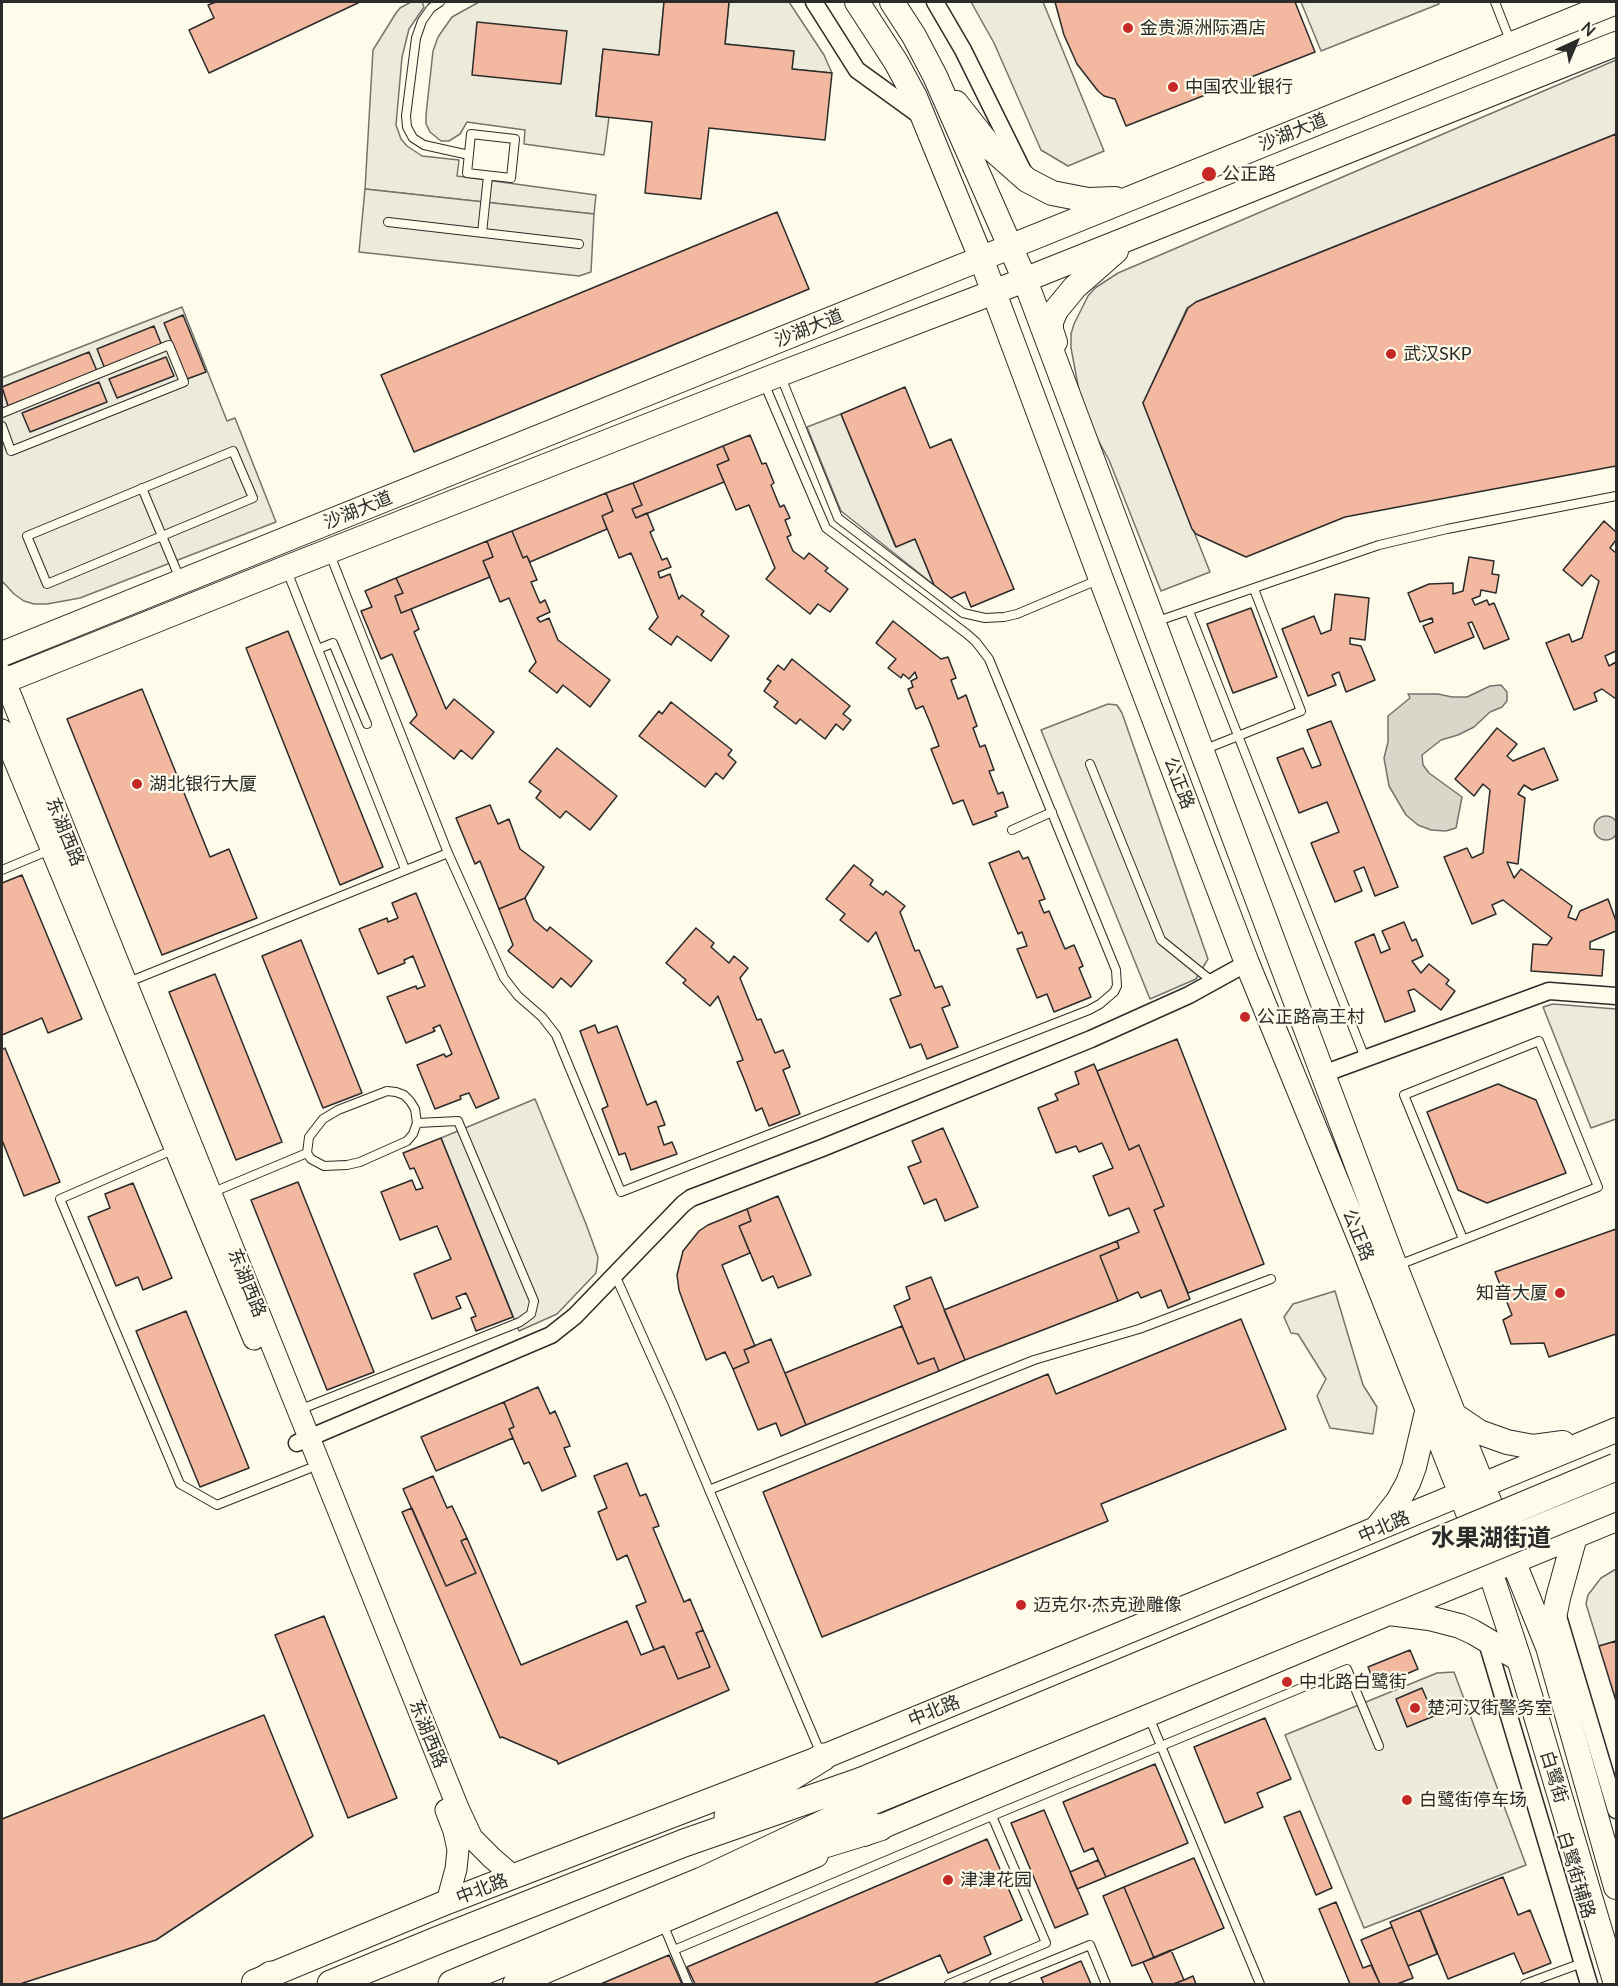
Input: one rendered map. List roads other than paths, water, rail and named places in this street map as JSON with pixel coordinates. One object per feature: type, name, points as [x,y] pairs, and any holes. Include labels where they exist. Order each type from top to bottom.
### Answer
[{"type":"main road","name":"公正路","points":[[856,2],[896,62],[915,97],[981,258],[1247,963],[1363,1246],[1427,1412],[1513,1562]]},
{"type":"main road","name":"公正路","points":[[892,2],[914,36],[935,76],[1025,280],[1395,1266],[1454,1415],[1490,1571]]},
{"type":"main road","name":"沙湖大道","points":[[2,654],[1010,245],[1512,45],[1605,5]]},
{"type":"main road","name":"沙湖大道","points":[[2,679],[1025,280],[1617,44]]},
{"type":"main road","points":[[935,76],[993,150],[1027,180],[1052,193],[1088,200],[1129,198]]},
{"type":"main road","points":[[1074,410],[1075,399],[1051,330],[1053,315],[1068,294],[1092,271],[1143,233]]},
{"type":"main road","points":[[1374,1531],[1408,1483],[1427,1412]]},
{"type":"main road","points":[[1454,1415],[1479,1432],[1507,1442],[1533,1446],[1590,1440]]},
{"type":"main road","name":"中北路","points":[[259,1981],[447,1902],[823,1757],[1617,1430]]},
{"type":"main road","name":"中北路","points":[[515,1984],[558,1974],[702,1881],[867,1791],[1617,1467]]},
{"type":"main road","name":"中北路","points":[[331,1984],[684,1843],[867,1791],[1617,1497]]},
{"type":"main road","name":"中北路","points":[[452,1984],[657,1912],[880,1827],[1617,1519]]},
{"type":"main road","points":[[1548,1647],[1575,1536]]},
{"type":"main road","name":"白鹭街","points":[[1513,1562],[1610,1805],[1617,1887]]},
{"type":"main road","name":"白鹭街","points":[[1490,1571],[1519,1659],[1617,1984]]},
{"type":"main road","points":[[1389,1613],[1444,1622],[1473,1632],[1519,1659]]},
{"type":"main road","points":[[684,1843],[823,1757]]},
{"type":"main road","points":[[702,1881],[880,1827]]},
{"type":"street","points":[[814,2],[857,70],[924,119]]},
{"type":"street","points":[[935,2],[963,50],[1027,180]]},
{"type":"street","name":"东湖西路","points":[[2,679],[298,1411],[308,1468],[454,1831],[458,1860],[447,1902]]},
{"type":"street","name":"东湖西路","points":[[2,730],[175,1149],[303,1440],[463,1818],[472,1838],[514,1876]]},
{"type":"street","points":[[303,1440],[551,1335],[575,1316],[691,1198],[843,1140],[1090,1039],[1189,994],[1247,963]]},
{"type":"street","points":[[1323,1074],[1549,991],[1617,996]]},
{"type":"street","points":[[1556,1609],[1610,1805]]},
{"type":"street","name":"白鹭街辅路","points":[[1486,1639],[1589,1984]]},
{"type":"lane","points":[[440,2],[431,8],[422,21],[416,38],[406,116],[407,128],[413,138],[424,145],[469,155]]},
{"type":"lane","points":[[1495,2],[1512,45]]},
{"type":"lane","points":[[471,135],[515,139],[511,178],[467,173],[469,155],[471,135]]},
{"type":"lane","points":[[482,233],[488,176]]},
{"type":"lane","points":[[388,222],[579,244]]},
{"type":"lane","points":[[2,413],[169,345],[184,382],[11,451],[2,426]]},
{"type":"lane","points":[[772,377],[838,518],[963,613],[985,618],[1010,615],[1101,579]]},
{"type":"lane","points":[[328,552],[448,853],[504,978],[556,1035],[621,1192],[1089,1010],[1109,997],[1117,986],[1116,970],[989,659],[967,634],[826,528],[772,377]]},
{"type":"lane","points":[[233,451],[253,498],[162,536],[47,584],[27,536],[233,451]]},
{"type":"lane","points":[[142,488],[181,582]]},
{"type":"lane","points":[[1153,622],[1379,545],[1446,529],[1617,496]]},
{"type":"lane","points":[[286,568],[405,869]]},
{"type":"lane","points":[[1201,750],[1301,711],[1254,589]]},
{"type":"lane","points":[[1189,610],[1365,1058]]},
{"type":"lane","points":[[318,649],[333,643],[367,724]]},
{"type":"lane","points":[[1090,764],[1161,940],[1213,982]]},
{"type":"lane","points":[[1012,830],[1052,812]]},
{"type":"lane","points":[[2,870],[51,850]]},
{"type":"lane","points":[[126,983],[448,853]]},
{"type":"lane","points":[[1395,1266],[1598,1187],[1539,1041],[1404,1095],[1463,1239]]},
{"type":"lane","points":[[396,1092],[404,1095],[415,1109],[417,1123],[413,1134],[407,1141],[360,1162],[324,1166],[311,1159],[307,1153],[309,1137],[323,1119],[378,1093],[396,1092]]},
{"type":"lane","points":[[298,1411],[520,1322],[531,1314],[534,1308],[534,1301],[458,1120],[417,1123]]},
{"type":"lane","points":[[175,1149],[60,1199],[180,1484],[217,1505],[308,1468]]},
{"type":"lane","points":[[210,1193],[307,1153]]},
{"type":"lane","points":[[615,1275],[823,1757]]},
{"type":"lane","points":[[709,1490],[1034,1360],[1138,1329],[1271,1279]]},
{"type":"lane","points":[[674,1950],[1347,1669],[1379,1746]]},
{"type":"lane","points":[[1148,1714],[1260,1984]]},
{"type":"lane","points":[[949,1984],[1046,1943],[992,1816]]},
{"type":"lane","points":[[657,1912],[688,1984]]},
{"type":"lane","points":[[994,1984],[1090,1945],[1106,1984]]},
{"type":"lane","points":[[1525,1984],[1582,1963]]},
{"type":"place","name":"金贵源洲际酒店","points":[[1128,28]]},
{"type":"place","name":"中国农业银行","points":[[1173,87]]},
{"type":"place","name":"公正路","points":[[1209,174]]},
{"type":"place","name":"武汉SKP","points":[[1391,354]]},
{"type":"place","name":"湖北银行大厦","points":[[137,784]]},
{"type":"place","name":"公正路高王村","points":[[1245,1017]]},
{"type":"place","name":"知音大厦","points":[[1560,1293]]},
{"type":"place","name":"迈克尔·杰克逊雕像","points":[[1021,1605]]},
{"type":"place","name":"中北路白鹭街","points":[[1287,1682]]},
{"type":"place","name":"楚河汉街警务室","points":[[1415,1708]]},
{"type":"place","name":"白鹭街停车场","points":[[1407,1800]]},
{"type":"place","name":"津津花园","points":[[948,1880]]},
{"type":"district","name":"水果湖街道","points":[[1491,1538]]}]
